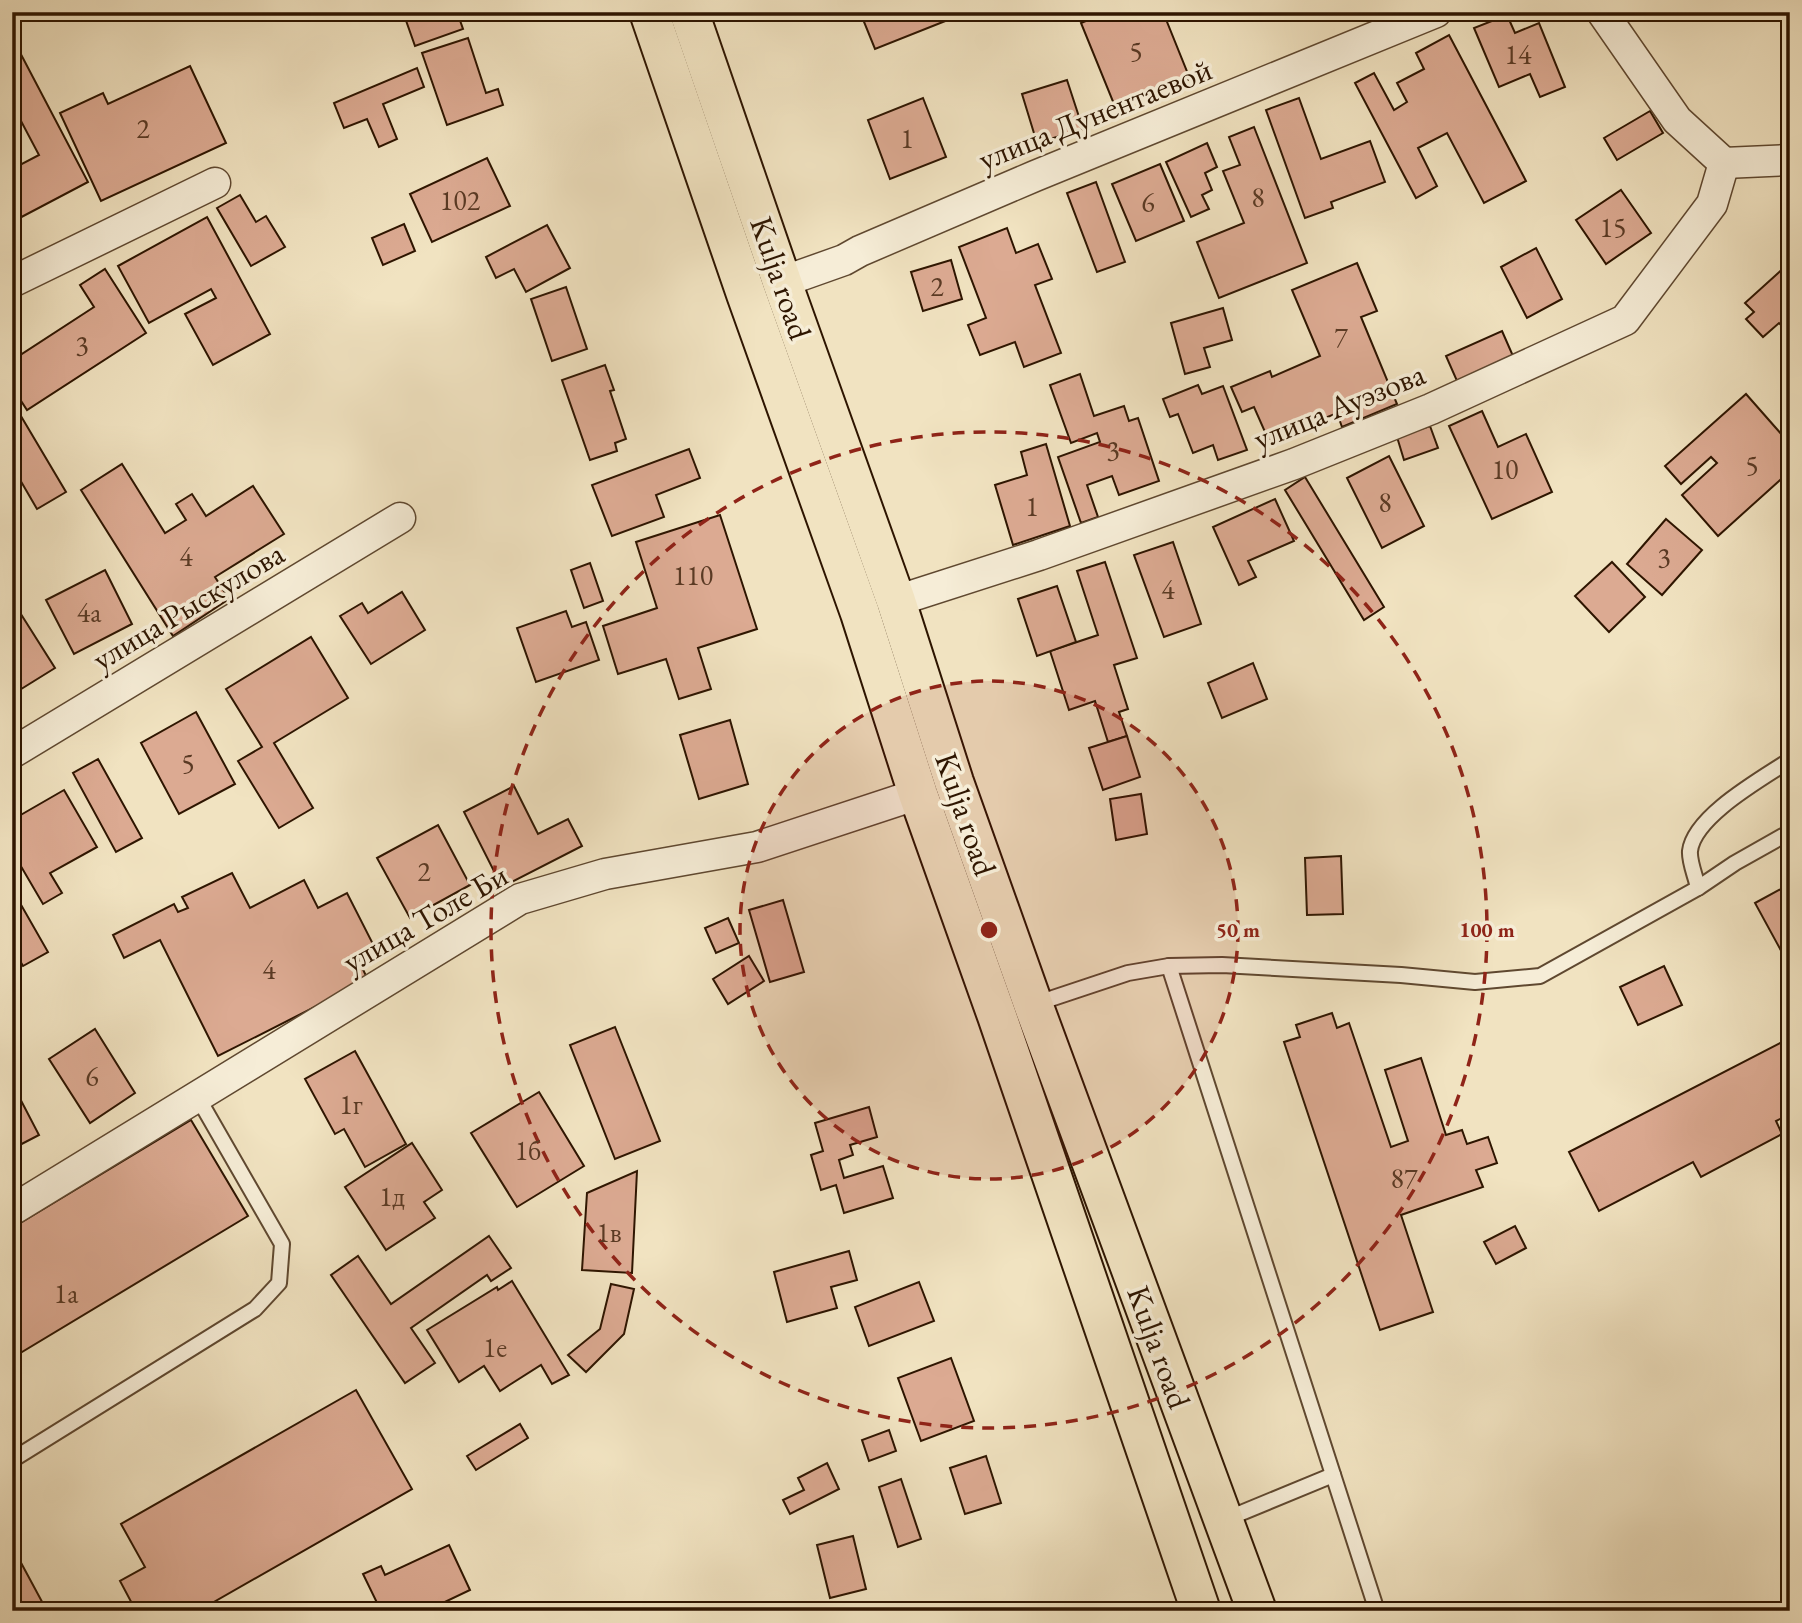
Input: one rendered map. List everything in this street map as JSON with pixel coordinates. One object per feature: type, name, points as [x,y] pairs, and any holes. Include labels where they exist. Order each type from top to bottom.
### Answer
[{"type":"main road","name":"Kulja road","points":[[649,12],[860,613],[918,794],[1015,1010],[1224,1520],[1257,1611]]},
{"type":"main road","name":"Kulja road","points":[[689,12],[895,601],[954,782],[1015,1010],[1201,1611]]},
{"type":"street","name":"улица Дунентаевой","points":[[782,282],[845,260],[860,251],[1035,176],[1436,12]]},
{"type":"street","points":[[1602,12],[1677,120],[1724,163],[1790,160]]},
{"type":"street","name":"улица Ауэзова","points":[[895,601],[1039,555],[1294,464],[1431,409],[1625,320],[1712,204],[1724,163]]},
{"type":"street","points":[[12,282],[215,183]]},
{"type":"street","name":"улица Рыскулова","points":[[12,753],[400,518]]},
{"type":"street","name":"улица Толе Би","points":[[12,1210],[520,899],[606,874],[757,848],[918,794]]},
{"type":"lane","points":[[1698,888],[1690,852],[1695,837],[1728,800],[1790,760]]},
{"type":"lane","points":[[1015,1010],[1128,973],[1169,967],[1222,965],[1475,982],[1540,976],[1698,888],[1735,863],[1790,832]]},
{"type":"lane","points":[[1169,967],[1377,1611]]},
{"type":"lane","points":[[12,1460],[255,1309],[279,1283],[282,1244],[197,1096]]},
{"type":"lane","points":[[1224,1520],[1333,1475]]},
{"type":"building","points":[[403,12],[457,12],[463,29],[415,46]]},
{"type":"building","points":[[860,12],[968,12],[875,49]]},
{"type":"building","points":[[1107,12],[1163,12],[1190,79],[1116,109],[1081,23]]},
{"type":"building","points":[[1507,15],[1515,33],[1539,23],[1565,87],[1540,97],[1530,74],[1499,87],[1474,28]]},
{"type":"building","points":[[1449,35],[1526,181],[1484,203],[1447,133],[1418,148],[1437,186],[1416,198],[1355,83],[1374,73],[1394,110],[1407,102],[1397,83],[1424,69],[1416,53]]},
{"type":"building","points":[[468,38],[486,93],[498,89],[503,105],[447,125],[422,53]]},
{"type":"building","points":[[15,43],[88,182],[12,222],[12,169],[39,155],[12,104],[12,44]]},
{"type":"building","points":[[190,66],[226,143],[101,201],[60,113],[103,93],[108,104]]},
{"type":"building","points":[[417,68],[424,87],[383,104],[397,139],[379,147],[367,119],[344,128],[334,103]]},
{"type":"building","points":[[1067,80],[1083,129],[1037,143],[1022,94]]},
{"type":"building","points":[[923,98],[946,157],[890,179],[868,120]]},
{"type":"building","points":[[1299,98],[1321,159],[1370,141],[1385,182],[1331,202],[1333,208],[1305,218],[1266,110]]},
{"type":"building","points":[[1650,111],[1663,133],[1617,160],[1604,138]]},
{"type":"building","points":[[1254,127],[1307,263],[1219,298],[1197,242],[1244,223],[1223,171],[1240,165],[1229,137]]},
{"type":"building","points":[[1207,143],[1217,167],[1205,173],[1212,190],[1202,195],[1209,209],[1191,217],[1166,162]]},
{"type":"building","points":[[487,158],[510,206],[432,242],[410,194]]},
{"type":"building","points":[[1160,164],[1184,221],[1136,241],[1112,184]]},
{"type":"building","points":[[1096,182],[1125,262],[1097,272],[1067,193]]},
{"type":"building","points":[[1621,190],[1651,233],[1606,264],[1576,220]]},
{"type":"building","points":[[240,195],[256,222],[266,216],[285,247],[251,266],[217,208]]},
{"type":"building","points":[[207,217],[270,334],[213,365],[185,314],[216,298],[211,289],[149,323],[118,266]]},
{"type":"building","points":[[404,224],[415,251],[383,265],[372,238]]},
{"type":"building","points":[[547,225],[570,268],[526,292],[514,269],[496,278],[486,257]]},
{"type":"building","points":[[1007,228],[1016,253],[1038,244],[1052,279],[1035,285],[1061,353],[1024,367],[1015,342],[980,355],[968,325],[986,318],[959,247]]},
{"type":"building","points":[[1536,248],[1562,299],[1527,318],[1501,267]]},
{"type":"building","points":[[951,260],[962,299],[923,311],[911,272]]},
{"type":"building","points":[[1357,263],[1377,311],[1361,317],[1397,404],[1342,427],[1337,413],[1269,441],[1254,407],[1242,412],[1231,387],[1270,371],[1272,377],[1320,356],[1292,290]]},
{"type":"building","points":[[1786,266],[1790,270],[1790,334],[1779,323],[1763,337],[1746,319],[1754,312],[1745,303]]},
{"type":"building","points":[[105,269],[146,333],[27,410],[12,387],[12,356],[14,359],[94,307],[80,285]]},
{"type":"building","points":[[566,287],[587,349],[552,361],[531,299]]},
{"type":"building","points":[[1223,308],[1232,340],[1204,348],[1210,367],[1185,374],[1171,323]]},
{"type":"building","points":[[1502,331],[1513,356],[1457,381],[1446,356]]},
{"type":"building","points":[[605,365],[614,390],[610,391],[626,439],[615,443],[617,451],[590,460],[562,380]]},
{"type":"building","points":[[1080,374],[1094,416],[1124,406],[1129,421],[1138,418],[1159,481],[1119,495],[1112,476],[1087,485],[1098,517],[1081,523],[1058,457],[1100,442],[1097,433],[1071,443],[1050,385]]},
{"type":"building","points":[[1198,385],[1202,394],[1223,386],[1247,450],[1218,460],[1213,445],[1193,453],[1178,414],[1170,417],[1163,399]]},
{"type":"building","points":[[1746,394],[1790,444],[1790,471],[1718,536],[1682,495],[1717,463],[1711,457],[1681,484],[1665,466]]},
{"type":"building","points":[[12,401],[66,492],[37,509],[12,466]]},
{"type":"building","points":[[1482,411],[1498,447],[1526,434],[1552,492],[1492,519],[1449,426]]},
{"type":"building","points":[[1430,426],[1438,448],[1404,460],[1397,437]]},
{"type":"building","points":[[1046,444],[1070,526],[1013,545],[995,485],[1027,475],[1021,452]]},
{"type":"building","points":[[689,449],[700,478],[656,495],[664,517],[612,536],[592,485]]},
{"type":"building","points":[[1389,456],[1424,526],[1382,548],[1347,478]]},
{"type":"building","points":[[122,464],[165,533],[186,520],[176,504],[192,494],[206,516],[253,486],[284,534],[215,577],[229,599],[173,636],[81,490]]},
{"type":"building","points":[[1305,477],[1384,607],[1364,620],[1285,490]]},
{"type":"building","points":[[1275,499],[1294,541],[1248,561],[1256,577],[1239,585],[1213,527]]},
{"type":"building","points":[[720,515],[757,629],[698,648],[711,689],[679,699],[666,659],[618,674],[603,626],[657,608],[636,542]]},
{"type":"building","points":[[1666,519],[1702,550],[1662,595],[1627,564]]},
{"type":"building","points":[[1173,542],[1201,624],[1164,637],[1134,555]]},
{"type":"building","points":[[1105,562],[1137,658],[1114,665],[1128,709],[1119,712],[1127,736],[1108,742],[1095,701],[1069,710],[1050,651],[1098,635],[1077,571]]},
{"type":"building","points":[[1612,562],[1645,597],[1609,632],[1575,596]]},
{"type":"building","points":[[590,563],[603,601],[584,608],[571,570]]},
{"type":"building","points":[[105,570],[132,624],[74,654],[46,600]]},
{"type":"building","points":[[1057,586],[1076,642],[1037,656],[1018,599]]},
{"type":"building","points":[[402,592],[425,630],[371,664],[340,616],[362,603],[368,613]]},
{"type":"building","points":[[12,600],[55,668],[18,691],[12,683]]},
{"type":"building","points":[[566,611],[572,627],[586,622],[599,660],[536,682],[517,628]]},
{"type":"building","points":[[311,637],[348,698],[274,743],[313,808],[279,828],[238,761],[262,747],[226,689]]},
{"type":"building","points":[[1253,663],[1267,699],[1222,718],[1208,683]]},
{"type":"building","points":[[196,712],[235,784],[179,814],[141,743]]},
{"type":"building","points":[[730,720],[748,784],[699,799],[680,735]]},
{"type":"building","points":[[1127,736],[1140,777],[1103,790],[1089,748]]},
{"type":"building","points":[[98,759],[142,838],[116,852],[73,773]]},
{"type":"building","points":[[514,786],[538,834],[568,819],[582,846],[502,887],[464,812]]},
{"type":"building","points":[[64,790],[97,847],[50,873],[62,893],[43,904],[12,851],[12,820]]},
{"type":"building","points":[[1141,794],[1147,834],[1116,840],[1110,799]]},
{"type":"building","points":[[438,825],[470,885],[410,918],[377,858]]},
{"type":"building","points":[[1341,856],[1343,914],[1307,915],[1305,858]]},
{"type":"building","points":[[232,873],[250,908],[304,880],[318,908],[347,893],[376,950],[358,959],[368,980],[218,1056],[160,940],[124,958],[113,935],[174,904],[178,912],[188,908],[182,897]]},
{"type":"building","points":[[1790,884],[1790,967],[1755,903]]},
{"type":"building","points":[[12,889],[48,952],[23,966],[12,947]]},
{"type":"building","points":[[783,900],[804,972],[770,982],[749,910]]},
{"type":"building","points":[[728,918],[739,943],[716,953],[705,928]]},
{"type":"building","points":[[749,956],[764,981],[728,1004],[713,979]]},
{"type":"building","points":[[1664,966],[1682,1005],[1638,1025],[1620,987]]},
{"type":"building","points":[[1332,1013],[1337,1028],[1349,1023],[1391,1147],[1408,1141],[1385,1070],[1421,1058],[1446,1135],[1462,1130],[1467,1144],[1488,1137],[1497,1163],[1476,1170],[1483,1187],[1401,1215],[1433,1312],[1380,1330],[1284,1042],[1300,1037],[1296,1025]]},
{"type":"building","points":[[615,1027],[660,1141],[615,1159],[570,1045]]},
{"type":"building","points":[[95,1029],[135,1093],[90,1123],[49,1059]]},
{"type":"building","points":[[1790,1038],[1790,1114],[1776,1121],[1782,1134],[1701,1177],[1693,1162],[1599,1211],[1569,1152]]},
{"type":"building","points":[[355,1051],[406,1144],[365,1167],[344,1129],[335,1134],[305,1079]]},
{"type":"building","points":[[14,1087],[39,1135],[12,1149],[12,1088]]},
{"type":"building","points":[[539,1092],[584,1166],[517,1207],[471,1133]]},
{"type":"building","points":[[869,1107],[877,1137],[850,1145],[853,1155],[839,1160],[844,1178],[883,1166],[893,1198],[844,1213],[836,1185],[821,1190],[811,1155],[823,1151],[815,1123]]},
{"type":"building","points":[[191,1120],[248,1216],[12,1358],[12,1228]]},
{"type":"building","points":[[412,1143],[442,1190],[424,1202],[435,1218],[386,1250],[345,1187]]},
{"type":"building","points":[[637,1171],[632,1273],[582,1270],[587,1193]]},
{"type":"building","points":[[1515,1226],[1526,1248],[1496,1264],[1484,1242]]},
{"type":"building","points":[[489,1236],[511,1268],[491,1281],[487,1275],[411,1328],[435,1363],[405,1383],[331,1275],[358,1256],[391,1304]]},
{"type":"building","points":[[849,1251],[857,1280],[831,1287],[837,1308],[787,1322],[774,1272]]},
{"type":"building","points":[[512,1281],[569,1375],[552,1384],[541,1365],[500,1391],[484,1366],[459,1382],[427,1330],[497,1287],[498,1290]]},
{"type":"building","points":[[919,1282],[934,1321],[869,1346],[855,1307]]},
{"type":"building","points":[[611,1284],[634,1289],[624,1334],[586,1372],[568,1355],[600,1329]]},
{"type":"building","points":[[951,1358],[974,1421],[921,1441],[898,1378]]},
{"type":"building","points":[[356,1390],[412,1489],[198,1611],[136,1611],[120,1581],[145,1567],[121,1524]]},
{"type":"building","points":[[520,1424],[528,1438],[476,1470],[467,1456]]},
{"type":"building","points":[[889,1430],[896,1451],[869,1461],[862,1440]]},
{"type":"building","points":[[986,1456],[1001,1503],[965,1514],[950,1468]]},
{"type":"building","points":[[827,1463],[839,1489],[790,1514],[783,1500],[804,1490],[798,1478]]},
{"type":"building","points":[[901,1479],[921,1539],[898,1547],[879,1487]]},
{"type":"building","points":[[853,1536],[866,1589],[830,1598],[817,1545]]},
{"type":"building","points":[[449,1545],[470,1590],[426,1611],[381,1611],[363,1574],[381,1566],[385,1575]]},
{"type":"building","points":[[12,1546],[47,1611],[12,1611]]}]
